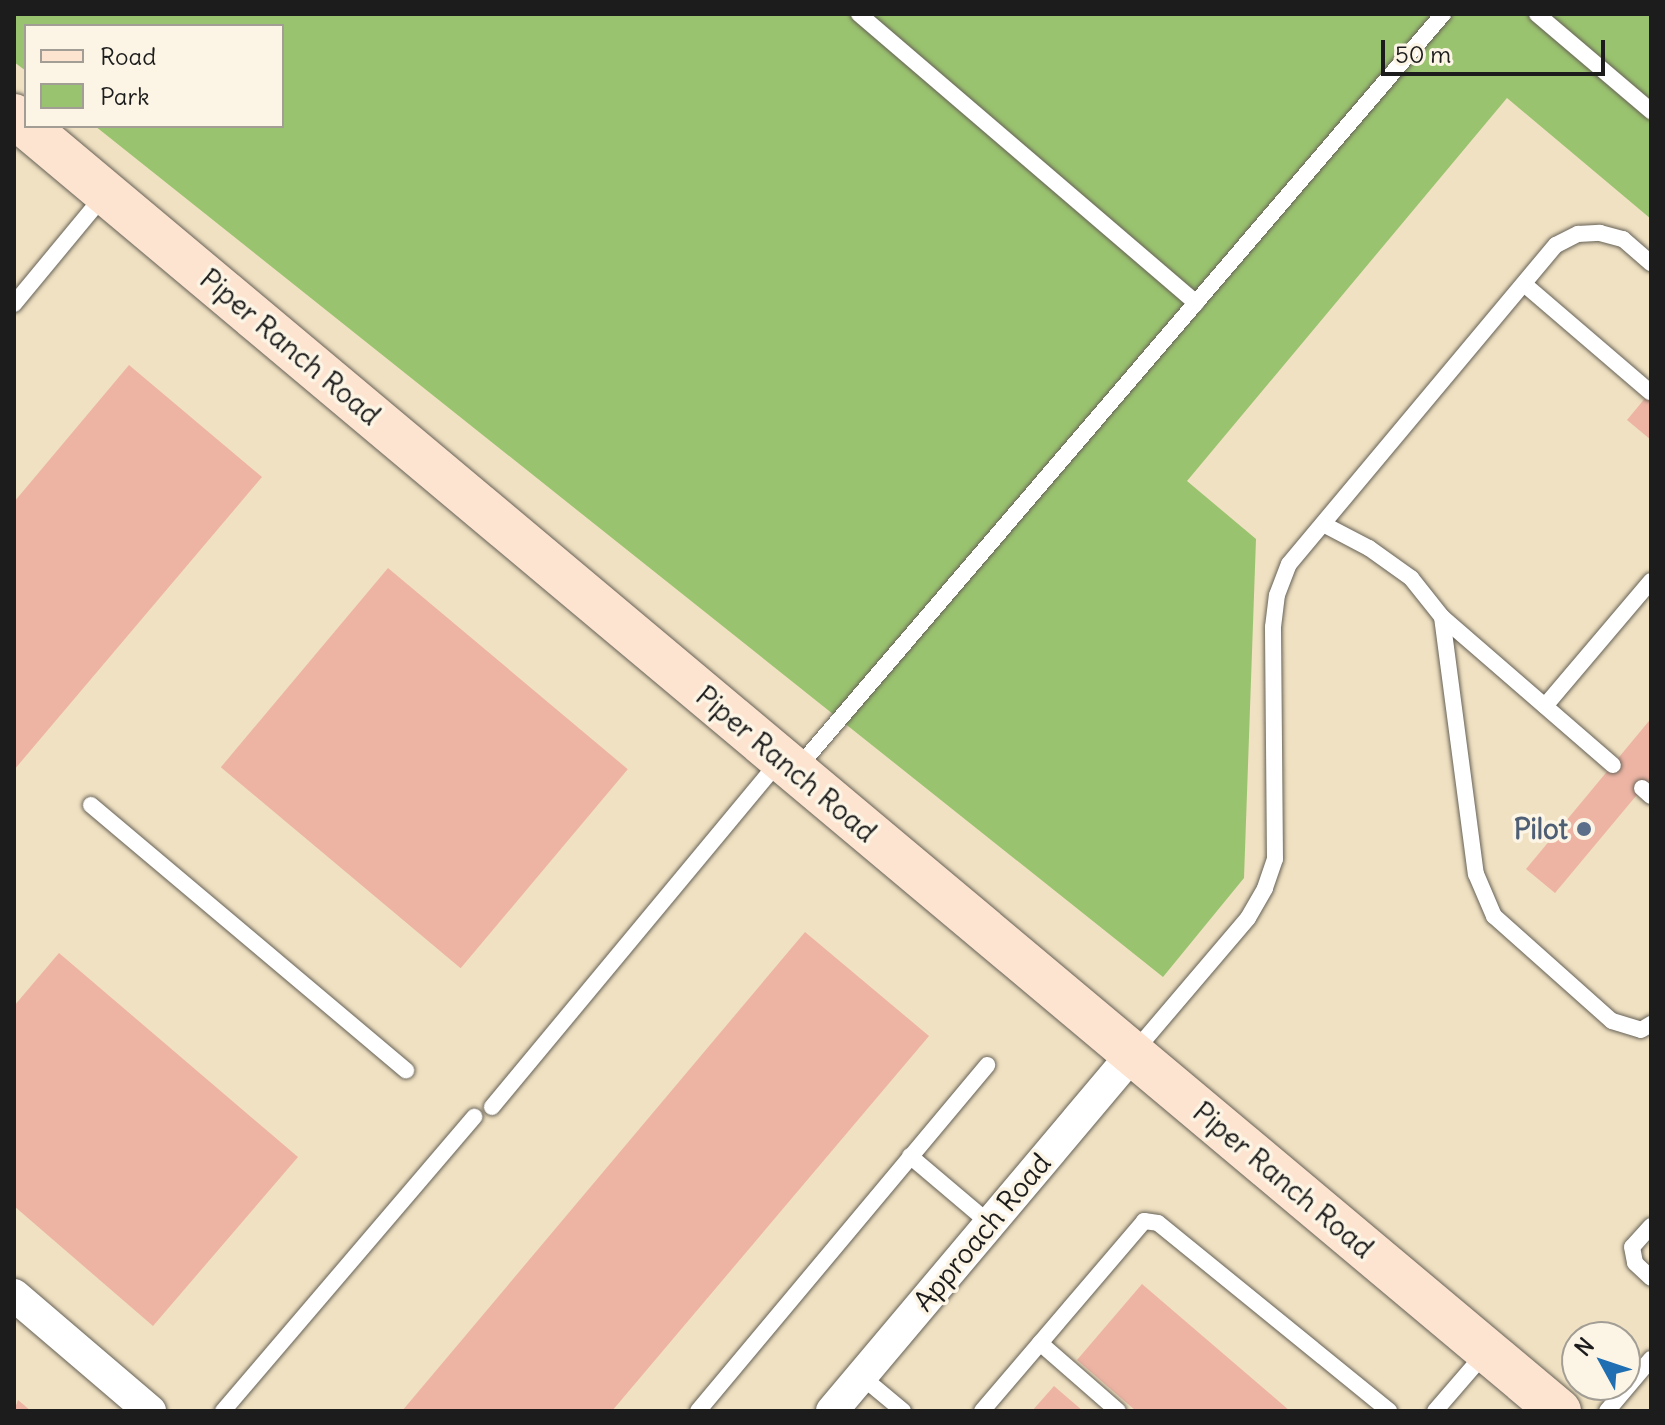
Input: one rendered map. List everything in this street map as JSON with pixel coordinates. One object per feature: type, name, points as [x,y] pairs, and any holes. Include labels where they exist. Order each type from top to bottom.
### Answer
[{"type":"street","name":"Piper Ranch Road","points":[[28,128],[1559,1411]]},
{"type":"street","name":"Approach Road","points":[[832,1411],[1133,1054]]},
{"type":"street","points":[[14,1295],[150,1411]]},
{"type":"lane","points":[[859,14],[1196,303]]},
{"type":"lane","points":[[492,1107],[788,765],[1196,303],[1443,14]]},
{"type":"lane","points":[[1537,14],[1651,111]]},
{"type":"lane","points":[[14,304],[106,193]]},
{"type":"lane","points":[[1133,1054],[1248,918],[1265,888],[1275,859],[1273,627],[1277,595],[1289,564],[1556,245],[1578,234],[1600,233],[1623,239],[1651,263]]},
{"type":"lane","points":[[1524,284],[1650,392]]},
{"type":"lane","points":[[1323,524],[1369,548],[1411,578],[1442,617],[1613,765]]},
{"type":"lane","points":[[1545,706],[1651,581]]},
{"type":"lane","points":[[1442,617],[1476,874],[1494,916],[1612,1021],[1641,1030],[1651,1024]]},
{"type":"lane","points":[[91,805],[406,1070]]},
{"type":"lane","points":[[698,1411],[987,1065]]},
{"type":"lane","points":[[223,1411],[474,1117]]},
{"type":"lane","points":[[910,1156],[989,1223]]},
{"type":"lane","points":[[982,1411],[1144,1221],[1158,1223],[1389,1411]]},
{"type":"lane","points":[[1651,1226],[1632,1247],[1635,1263],[1651,1278]]},
{"type":"lane","points":[[1040,1343],[1118,1411]]},
{"type":"lane","points":[[1435,1411],[1487,1351]]},
{"type":"lane","points":[[1607,1411],[1651,1359]]},
{"type":"lane","points":[[861,1376],[903,1411]]},
{"type":"green space","points":[[14,14],[1651,14],[1651,219],[1507,98],[1187,481],[1256,539],[1244,878],[1163,977],[98,128],[284,128],[284,24],[24,24],[24,70],[14,62]]},
{"type":"building","points":[[129,365],[262,477],[14,770],[14,502]]},
{"type":"building","points":[[1651,391],[1651,440],[1627,420]]},
{"type":"building","points":[[388,568],[628,769],[461,968],[221,767]]},
{"type":"building","name":"Pilot","points":[[1649,721],[1651,778],[1555,893],[1526,869]]},
{"type":"building","points":[[805,932],[929,1036],[612,1411],[402,1411]]},
{"type":"building","points":[[59,953],[298,1157],[153,1326],[14,1206],[14,1006]]},
{"type":"building","points":[[1142,1284],[1290,1411],[1136,1411],[1077,1360]]},
{"type":"building","points":[[1054,1386],[1083,1411],[1032,1411]]},
{"type":"building","points":[[18,1400],[31,1411],[14,1411]]},
{"type":"place","name":"Pilot","points":[[1584,829]]}]
